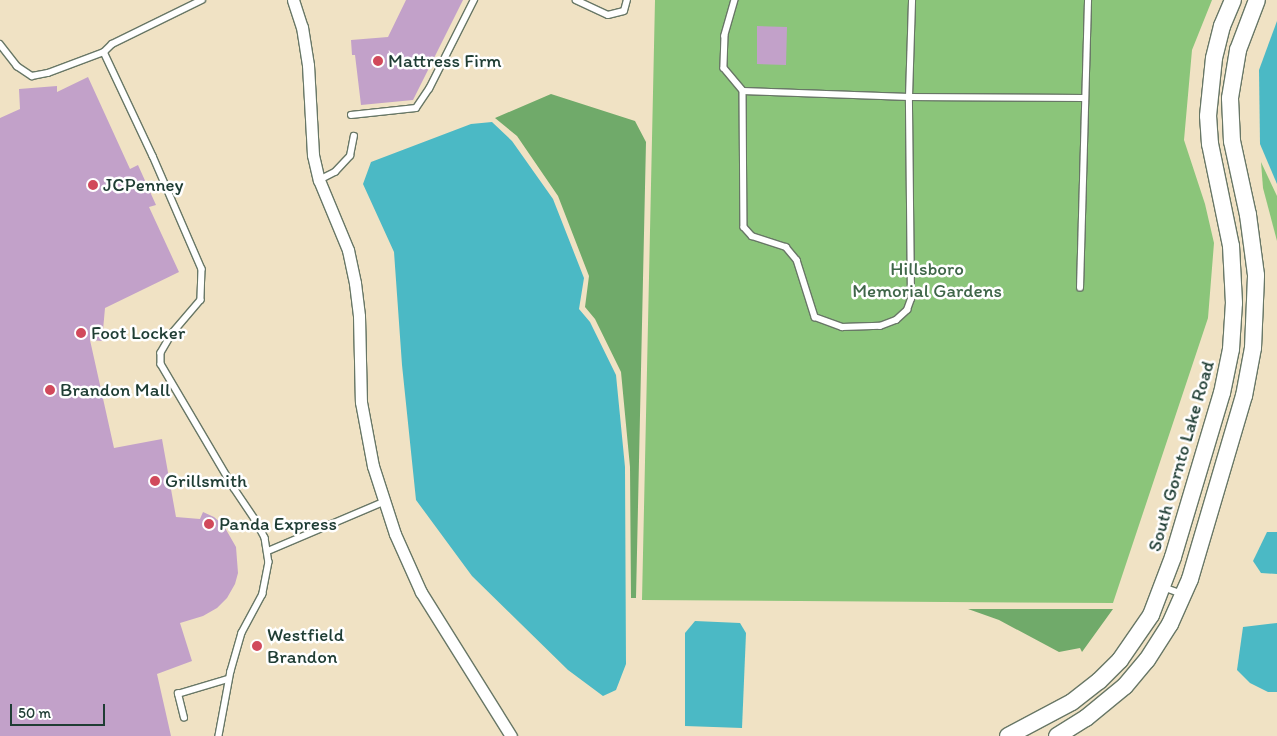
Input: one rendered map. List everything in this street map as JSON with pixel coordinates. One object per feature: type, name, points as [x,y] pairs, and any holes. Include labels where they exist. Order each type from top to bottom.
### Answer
[{"type":"street","points":[[293,0],[302,27],[308,65],[313,155],[319,180],[348,250],[353,272],[359,316],[363,414],[371,456],[395,534],[421,592],[510,736]]},
{"type":"street","name":"South Gornto Lake Road","points":[[1008,736],[1072,702],[1110,670],[1137,638],[1163,587],[1222,394],[1231,349],[1234,303],[1231,246],[1210,144],[1208,116],[1214,58],[1222,26],[1233,0]]},
{"type":"street","points":[[1057,736],[1100,708],[1137,673],[1164,636],[1184,595],[1244,396],[1253,348],[1256,292],[1253,245],[1235,162],[1230,120],[1232,75],[1238,50],[1257,0]]},
{"type":"lane","points":[[0,44],[17,66],[32,76],[48,73],[104,52],[112,44],[202,0]]},
{"type":"lane","points":[[351,116],[416,108],[429,89],[474,0]]},
{"type":"lane","points":[[576,0],[608,14],[624,11],[627,0]]},
{"type":"lane","points":[[735,0],[725,36],[724,68],[743,91],[744,227],[752,236],[786,247],[797,260],[815,317],[842,327],[880,326],[896,320],[908,310],[911,299],[910,97],[912,0]]},
{"type":"lane","points":[[1080,288],[1088,0]]},
{"type":"lane","points":[[104,52],[154,156],[202,268],[201,300],[172,334],[161,353],[161,364],[224,472],[255,519],[265,538],[268,551],[269,562],[263,594],[242,633],[228,679],[219,736]]},
{"type":"lane","points":[[743,91],[910,97],[1084,98]]},
{"type":"lane","points":[[319,180],[335,172],[350,156],[354,136]]},
{"type":"lane","points":[[268,551],[386,501]]},
{"type":"lane","points":[[1163,587],[1184,595]]},
{"type":"lane","points":[[184,718],[178,694],[228,679]]},
{"type":"green space","name":"Hillsboro Memorial Gardens","points":[[655,0],[1212,0],[1192,50],[1184,140],[1205,204],[1214,243],[1208,318],[1113,603],[642,600]]},
{"type":"green space","points":[[551,94],[635,121],[646,142],[636,598],[631,598],[630,467],[621,372],[595,319],[585,307],[589,276],[558,196],[517,136],[495,118]]},
{"type":"green space","points":[[1261,162],[1277,196],[1277,241],[1263,188]]},
{"type":"green space","points":[[968,609],[1113,609],[1082,652],[1080,648],[1059,652],[999,620]]},
{"type":"water","points":[[1277,21],[1277,184],[1260,144],[1259,70]]},
{"type":"water","points":[[492,122],[512,141],[553,199],[584,278],[579,309],[590,322],[616,375],[625,467],[626,664],[616,690],[603,696],[568,670],[472,576],[416,500],[402,365],[394,252],[363,184],[371,162],[471,124]]},
{"type":"water","points":[[1267,532],[1277,532],[1277,574],[1261,573],[1253,561]]},
{"type":"water","points":[[695,621],[740,623],[746,633],[742,728],[685,726],[685,633]]},
{"type":"water","points":[[1277,623],[1277,692],[1268,692],[1250,683],[1237,670],[1243,627]]},
{"type":"building","points":[[406,0],[463,0],[413,100],[361,105],[355,55],[352,55],[351,40],[388,37]]},
{"type":"building","points":[[757,26],[787,27],[786,65],[757,64]]},
{"type":"building","name":"Brandon Mall","points":[[88,77],[130,169],[138,165],[156,205],[149,207],[179,272],[105,308],[102,341],[90,340],[114,448],[162,439],[176,517],[200,519],[203,512],[214,517],[224,526],[236,547],[238,573],[235,584],[227,598],[217,608],[203,616],[180,623],[192,661],[157,674],[171,736],[0,736],[0,118],[20,109],[19,89],[57,86],[57,92]]},
{"type":"place","name":"Mattress Firm","points":[[378,61]]},
{"type":"place","name":"JCPenney","points":[[93,185]]},
{"type":"place","name":"Foot Locker","points":[[81,333]]},
{"type":"place","name":"Brandon Mall","points":[[50,390]]},
{"type":"place","name":"Grillsmith","points":[[155,481]]},
{"type":"place","name":"Panda Express","points":[[209,524]]},
{"type":"place","name":"Westfield Brandon","points":[[257,646]]}]
